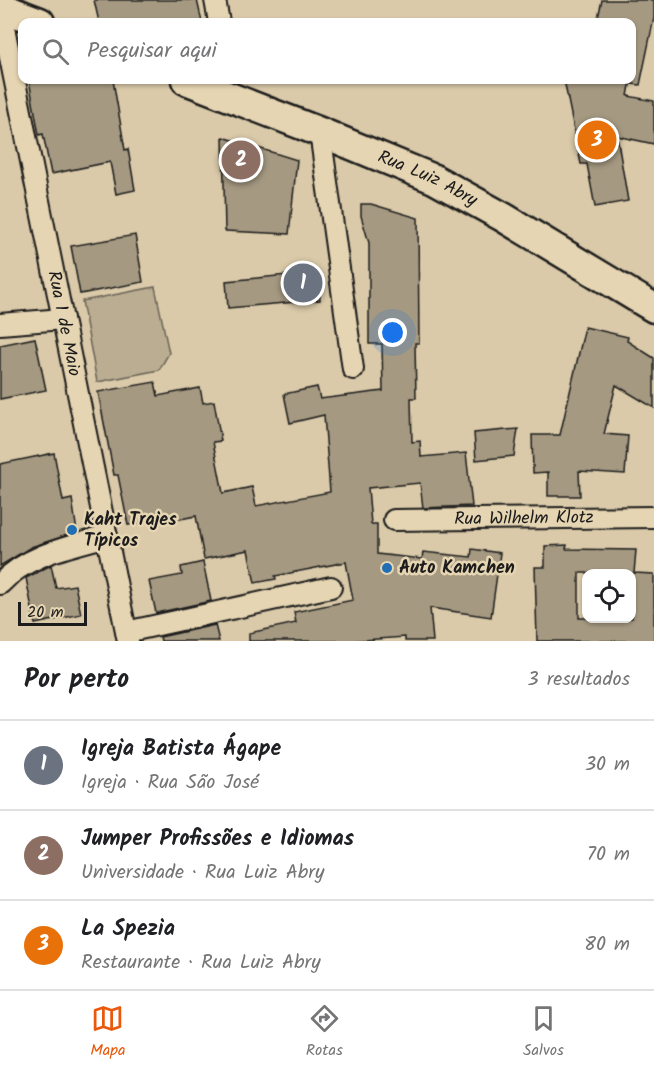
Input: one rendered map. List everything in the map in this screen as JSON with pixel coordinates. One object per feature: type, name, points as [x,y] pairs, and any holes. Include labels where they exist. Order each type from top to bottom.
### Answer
[{"type":"main road","points":[[0,7],[29,18]]},
{"type":"main road","name":"Rua Luiz Abry","points":[[207,84],[233,89],[320,132],[434,179],[552,246],[654,308]]},
{"type":"street","points":[[214,0],[218,18]]},
{"type":"street","name":"Rua 1 de Maio","points":[[0,7],[127,636]]},
{"type":"street","points":[[320,132],[353,369]]},
{"type":"street","points":[[0,324],[63,319]]},
{"type":"street","name":"Rua Wilhelm Klotz","points":[[394,520],[654,517]]},
{"type":"street","points":[[0,584],[10,573],[28,562],[107,536]]},
{"type":"street","points":[[127,636],[331,587]]},
{"type":"shaded area","points":[[155,287],[169,353],[159,370],[97,382],[82,301]]},
{"type":"building","points":[[94,0],[197,0],[201,18],[98,18]]},
{"type":"building","points":[[602,0],[654,0],[654,18],[640,85],[632,84],[636,84],[636,18],[598,18]]},
{"type":"building","points":[[30,84],[114,84],[125,150],[128,149],[135,190],[116,194],[110,162],[51,174],[43,134],[39,135]]},
{"type":"building","points":[[565,84],[630,84],[628,96],[654,101],[654,144],[617,136],[628,201],[595,207],[587,164],[581,164]]},
{"type":"building","points":[[223,137],[297,160],[289,234],[225,231]]},
{"type":"building","points":[[361,204],[371,204],[418,218],[419,343],[415,343],[416,398],[411,398],[412,442],[420,441],[421,457],[466,453],[472,506],[423,508],[420,483],[368,488],[371,524],[377,524],[377,554],[422,559],[423,552],[471,557],[472,549],[500,553],[491,617],[430,608],[433,641],[405,641],[405,637],[349,641],[249,641],[249,633],[296,623],[294,612],[353,600],[346,562],[275,576],[276,579],[255,583],[248,550],[204,559],[196,516],[155,524],[154,520],[128,525],[118,475],[114,475],[98,392],[155,382],[158,396],[200,388],[203,403],[214,401],[221,441],[213,442],[223,493],[252,487],[256,506],[330,492],[324,415],[290,423],[284,394],[317,387],[320,399],[383,391],[382,344],[369,344],[369,243],[361,216]]},
{"type":"building","points":[[135,235],[143,282],[80,294],[71,246]]},
{"type":"building","points":[[318,272],[320,300],[228,308],[226,281]]},
{"type":"building","points":[[585,327],[628,337],[627,341],[654,358],[654,408],[616,385],[604,434],[628,436],[625,474],[579,471],[580,496],[548,496],[548,472],[533,473],[532,435],[560,435]]},
{"type":"building","points":[[35,338],[46,390],[0,399],[0,345]]},
{"type":"building","points":[[518,429],[514,456],[476,460],[474,433]]},
{"type":"building","points":[[54,453],[63,501],[72,499],[77,532],[31,547],[0,566],[0,464]]},
{"type":"building","points":[[567,545],[566,549],[636,550],[634,569],[582,569],[582,573],[579,573],[579,618],[582,618],[582,623],[636,623],[636,573],[654,574],[654,641],[537,641],[535,567],[545,567],[545,546]]},
{"type":"building","points":[[203,562],[211,601],[156,613],[149,581],[182,575],[181,567]]},
{"type":"building","points":[[51,565],[56,588],[75,585],[81,614],[35,624],[26,578]]},
{"type":"building","points":[[215,625],[219,641],[161,641],[160,637]]},
{"type":"place","name":"La Spezia","points":[[597,140]]},
{"type":"place","name":"Jumper Profissões e Idiomas","points":[[241,160]]},
{"type":"place","name":"Igreja Batista Ágape","points":[[303,283]]},
{"type":"place","name":"Kaht Trajes Típicos","points":[[72,530]]},
{"type":"place","name":"Auto Kamchen","points":[[387,568]]}]
